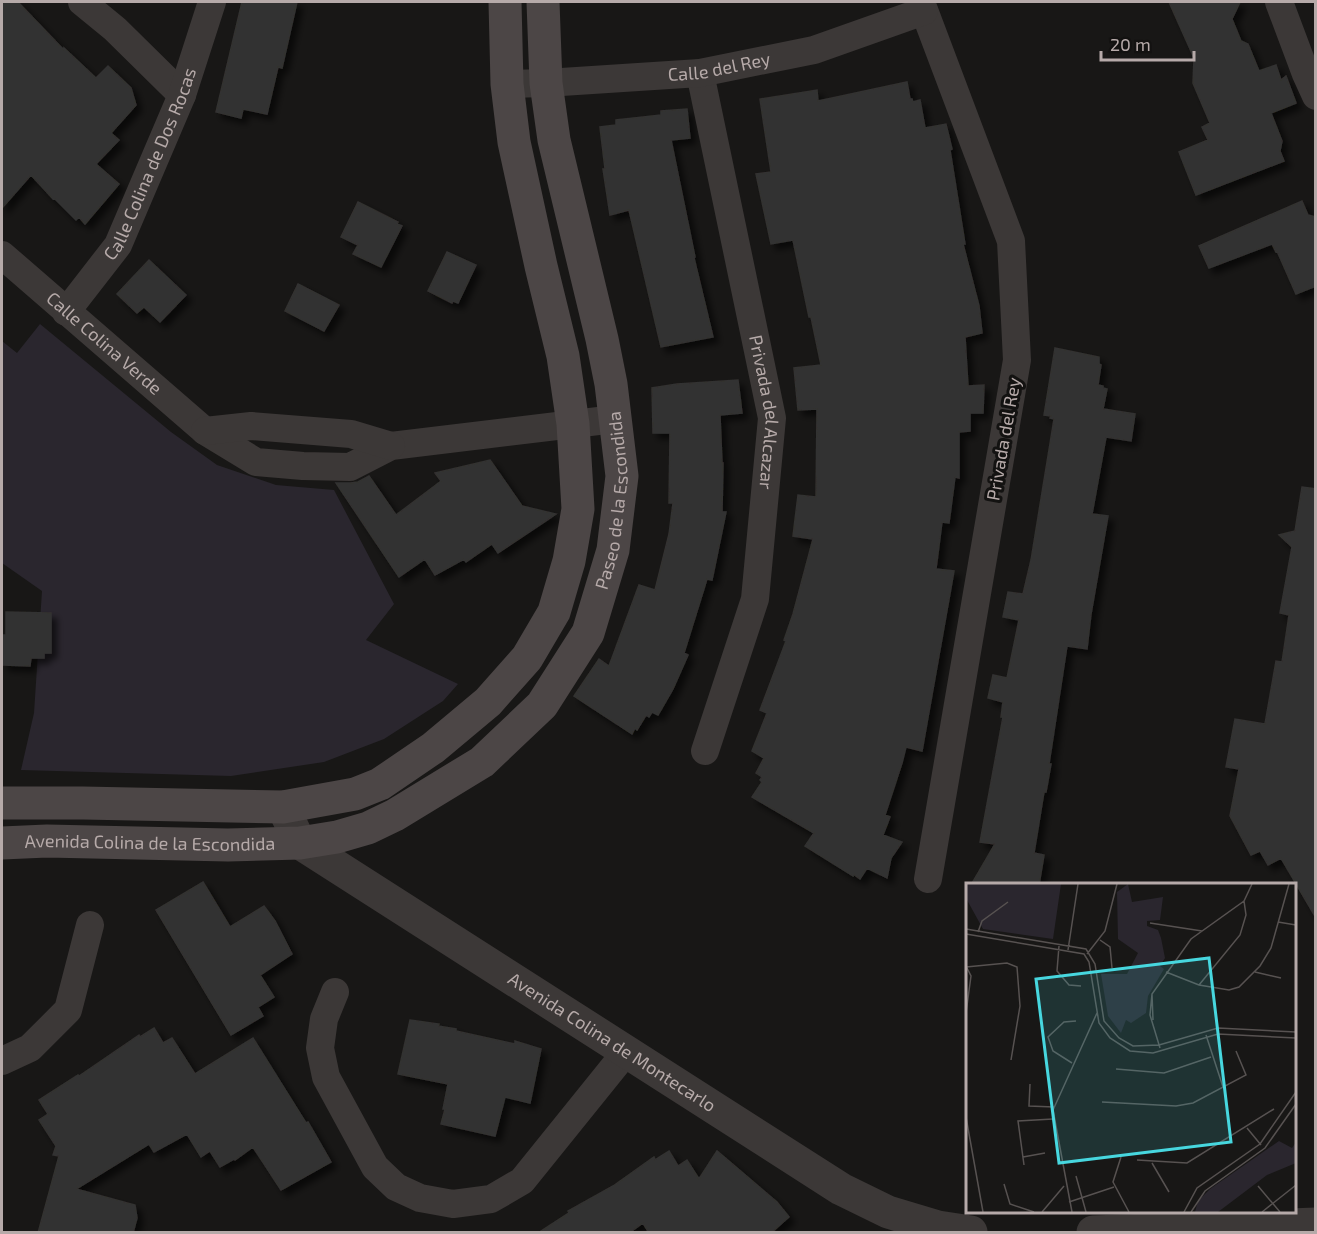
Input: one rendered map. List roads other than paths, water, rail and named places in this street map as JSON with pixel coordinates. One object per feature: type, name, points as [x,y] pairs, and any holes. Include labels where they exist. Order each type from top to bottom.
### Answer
[{"type":"main road","name":"Paseo de la Escondida","points":[[283,807],[355,794],[380,784],[434,748],[477,712],[527,658],[554,612],[569,561],[578,509],[573,424],[563,356],[514,142],[507,84],[505,2]]},
{"type":"main road","name":"Paseo de la Escondida","points":[[300,843],[337,837],[368,828],[395,815],[482,762],[542,705],[588,633],[613,550],[622,476],[615,419],[603,339],[554,141],[546,83],[543,2]]},
{"type":"main road","name":"Avenida Colina de la Escondida","points":[[2,803],[283,807]]},
{"type":"main road","name":"Avenida Colina de la Escondida","points":[[2,843],[47,841],[228,845],[300,843]]},
{"type":"street","points":[[82,2],[115,29],[182,95]]},
{"type":"street","name":"Calle Colina de Dos Rocas","points":[[66,312],[118,245],[182,95],[212,2]]},
{"type":"street","points":[[1279,2],[1316,96]]},
{"type":"street","name":"Calle del Rey","points":[[507,84],[700,73],[814,50],[922,6]]},
{"type":"street","name":"Privada del Rey","points":[[922,6],[1011,241],[1017,360],[928,879]]},
{"type":"street","name":"Privada del Alcazar","points":[[700,73],[772,418],[755,598],[705,751]]},
{"type":"street","name":"Calle Colina Verde","points":[[2,255],[206,431],[256,462],[350,467],[390,446],[615,419]]},
{"type":"street","points":[[283,807],[300,843]]},
{"type":"street","name":"Avenida Colina de Montecarlo","points":[[300,843],[841,1189],[920,1227],[938,1227],[971,1233]]},
{"type":"street","points":[[2,1061],[30,1048],[69,1010],[90,925]]},
{"type":"street","points":[[335,992],[324,1019],[320,1048],[326,1077],[375,1167],[396,1187],[420,1198],[453,1204],[491,1198],[522,1181],[626,1052]]},
{"type":"street","points":[[1093,1233],[1316,1224]]}]
